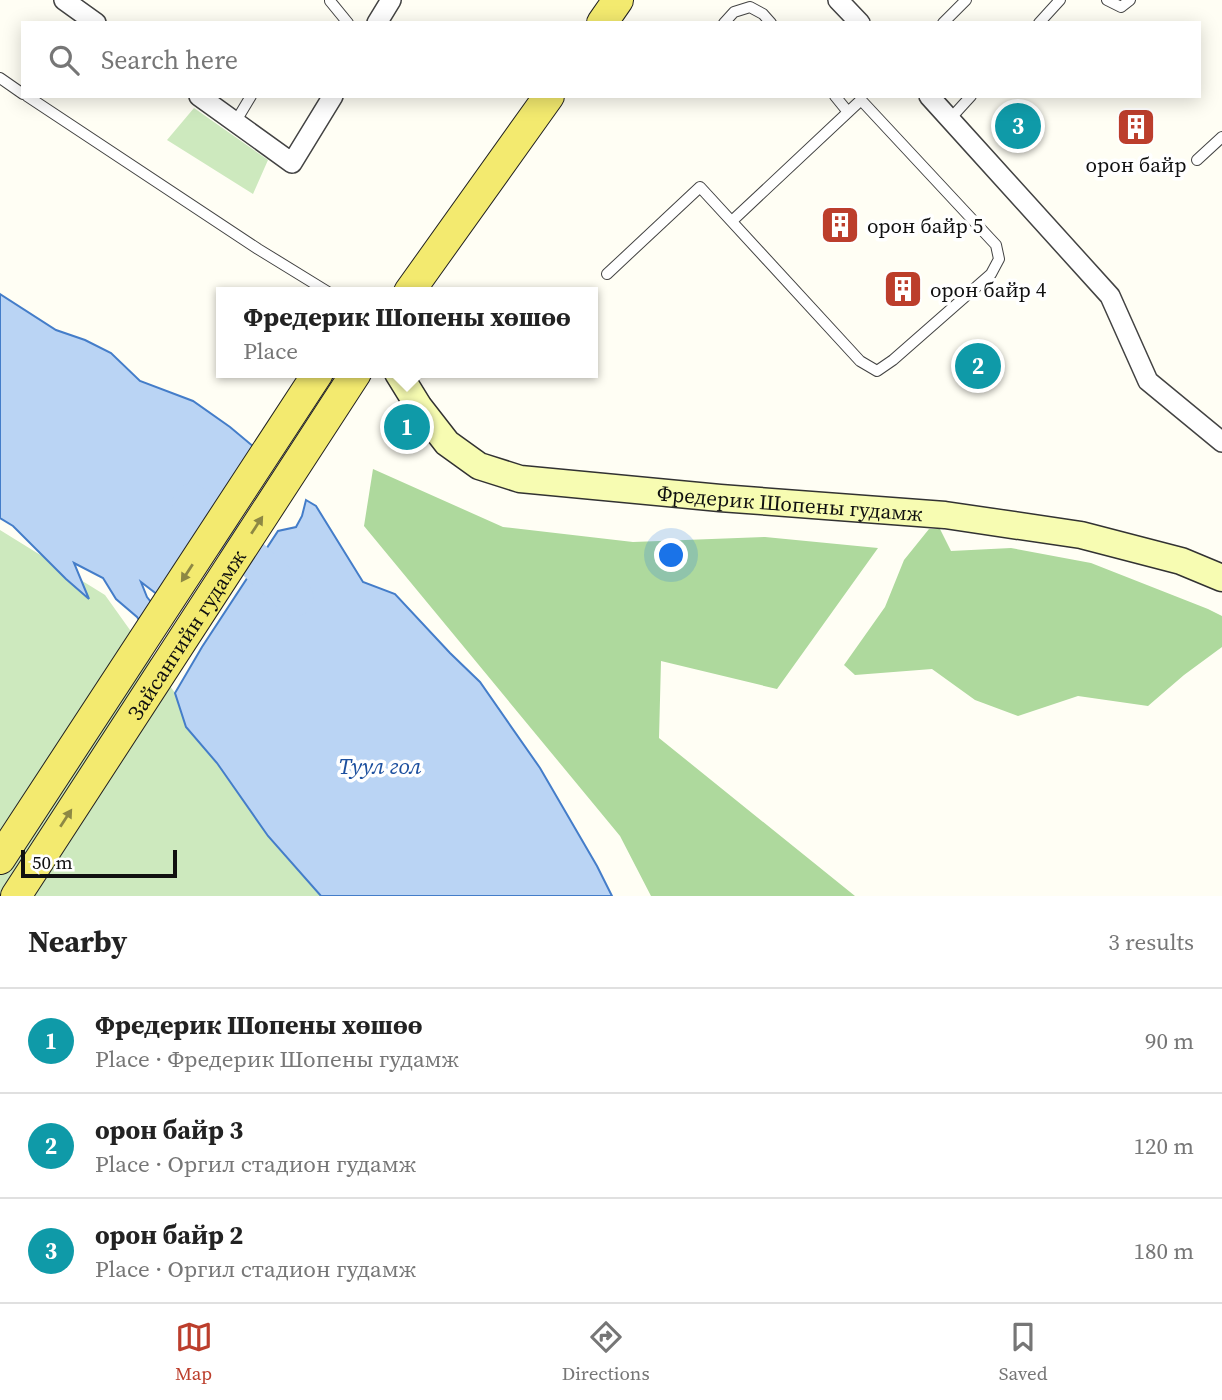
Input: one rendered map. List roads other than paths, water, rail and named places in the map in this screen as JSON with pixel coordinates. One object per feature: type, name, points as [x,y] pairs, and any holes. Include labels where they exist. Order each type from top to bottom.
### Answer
[{"type":"main road","points":[[603,21],[618,0]]},
{"type":"main road","points":[[412,287],[548,98]]},
{"type":"main road","points":[[397,287],[436,252]]},
{"type":"main road","name":"Зайсангийн гудамж","points":[[16,896],[353,378]]},
{"type":"main road","name":"Зайсангийн гудамж","points":[[0,859],[311,383]]},
{"type":"street","points":[[64,0],[93,21]]},
{"type":"street","points":[[378,21],[391,0]]},
{"type":"street","points":[[838,0],[858,21]]},
{"type":"street","points":[[202,98],[292,163],[332,98]]},
{"type":"street","points":[[931,98],[1110,296],[1148,381],[1222,442]]},
{"type":"street","name":"Фредерик Шопены гудамж","points":[[401,378],[419,407],[447,443],[479,466],[520,479],[945,515],[1081,535],[1181,561],[1222,578]]},
{"type":"lane","points":[[945,21],[966,0]]},
{"type":"lane","points":[[1041,21],[1060,0]]},
{"type":"lane","points":[[1107,0],[1121,7],[1130,0]]},
{"type":"lane","points":[[330,1],[346,21]]},
{"type":"lane","points":[[726,21],[734,12],[750,7],[769,21]]},
{"type":"lane","points":[[0,79],[21,92]]},
{"type":"lane","points":[[30,98],[320,287]]},
{"type":"lane","points":[[236,121],[250,98]]},
{"type":"lane","points":[[837,98],[848,112]]},
{"type":"lane","points":[[607,274],[700,187],[860,361],[877,371],[991,274],[999,260],[996,245],[863,98],[732,221]]},
{"type":"lane","points":[[950,119],[969,98]]},
{"type":"lane","points":[[1197,160],[1222,137]]},
{"type":"water","points":[[0,294],[56,330],[111,353],[140,381],[193,401],[267,458],[171,605],[141,582],[147,597],[163,617],[150,636],[137,617],[116,599],[103,578],[74,563],[89,599],[13,526],[0,518]]},
{"type":"water","name":"Туул гол","points":[[306,500],[316,506],[363,582],[395,594],[480,682],[540,768],[612,896],[321,896],[268,836],[217,763],[186,727],[175,693],[278,531],[296,527]]},
{"type":"waterway","name":"Туул гол","points":[[191,502],[295,598]]},
{"type":"place","name":"орон байр 2","points":[[1018,126]]},
{"type":"place","name":"орон байр","points":[[1136,127]]},
{"type":"place","name":"орон байр 5","points":[[840,225]]},
{"type":"place","name":"орон байр 4","points":[[903,289]]},
{"type":"place","name":"орон байр 3","points":[[978,366]]},
{"type":"place","name":"Фредерик Шопены хөшөө","points":[[407,427]]}]
